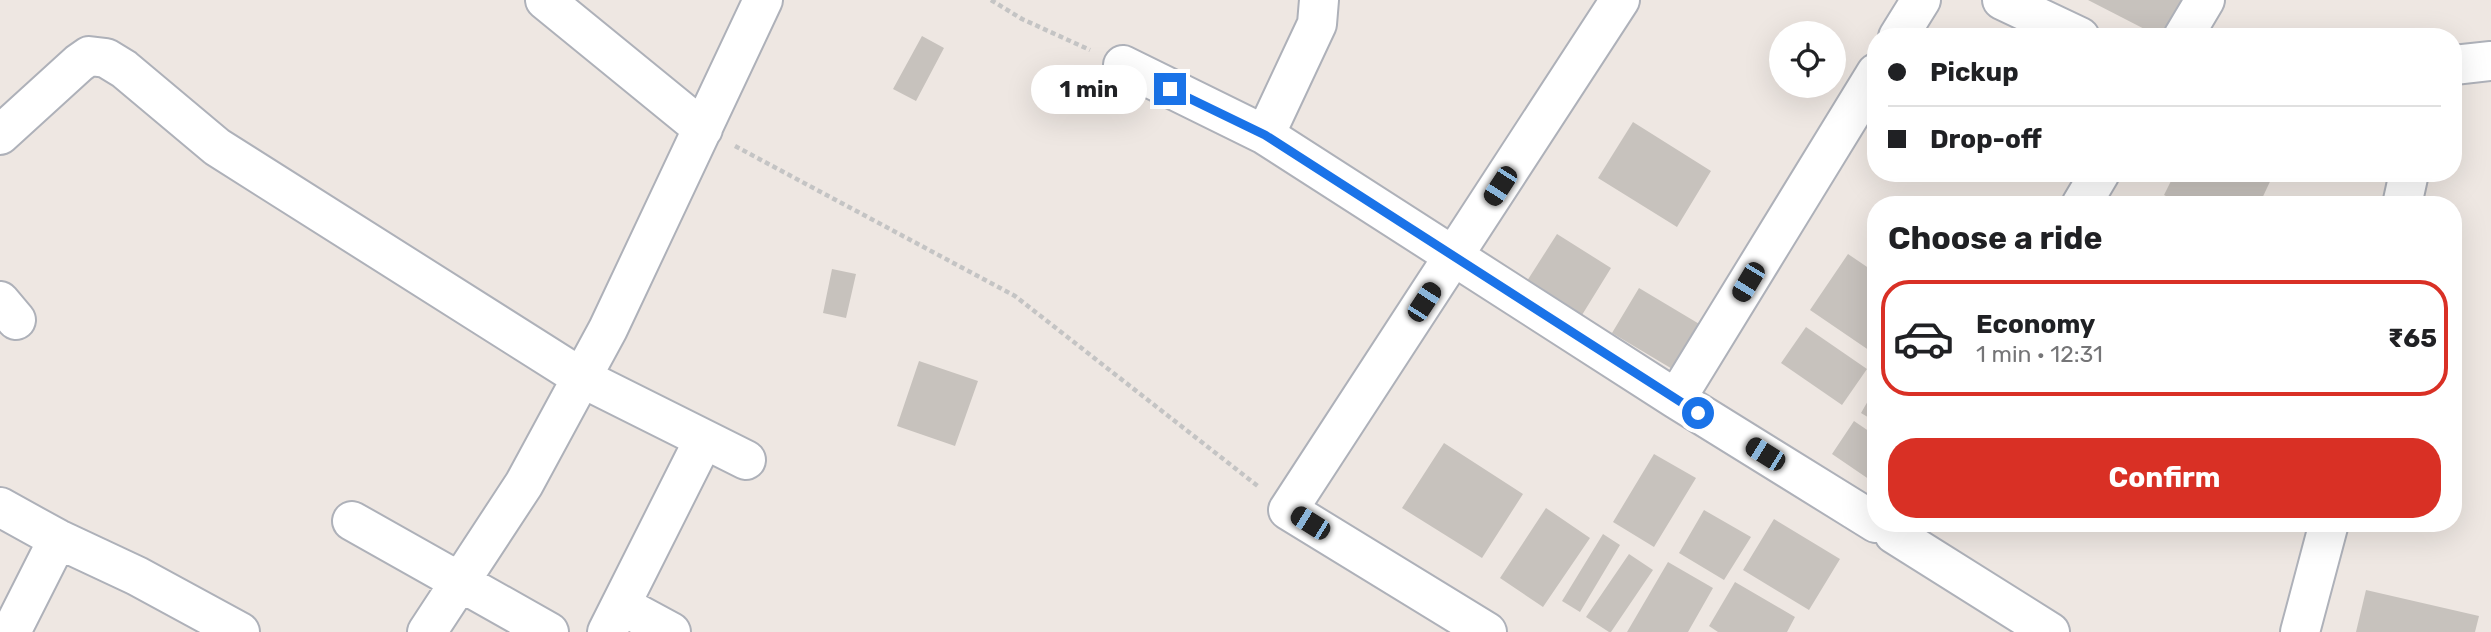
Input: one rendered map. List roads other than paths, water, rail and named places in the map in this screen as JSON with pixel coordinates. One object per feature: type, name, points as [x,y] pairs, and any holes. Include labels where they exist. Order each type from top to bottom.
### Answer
[{"type":"street","points":[[545,0],[703,129]]},
{"type":"street","points":[[427,632],[524,484],[582,378],[608,329],[763,0]]},
{"type":"street","points":[[1265,135],[1317,24],[1319,0]]},
{"type":"street","points":[[1487,632],[1288,510],[1620,0]]},
{"type":"street","points":[[1904,28],[1921,0]]},
{"type":"street","points":[[2002,0],[2061,28]]},
{"type":"street","points":[[2188,28],[2205,0]]},
{"type":"street","points":[[0,135],[79,63],[89,56],[106,58],[124,69],[218,146],[582,378],[746,460]]},
{"type":"street","points":[[2462,64],[2491,61]]},
{"type":"street","points":[[1123,65],[1265,135],[1676,399],[1867,514]]},
{"type":"street","points":[[1676,399],[1867,88]]},
{"type":"street","points":[[671,632],[614,618],[704,439]]},
{"type":"street","points":[[0,507],[240,632]]},
{"type":"street","points":[[352,521],[549,632]]},
{"type":"street","points":[[1896,532],[2050,632]]},
{"type":"street","points":[[2300,632],[2327,532]]},
{"type":"street","points":[[11,632],[58,539]]}]
